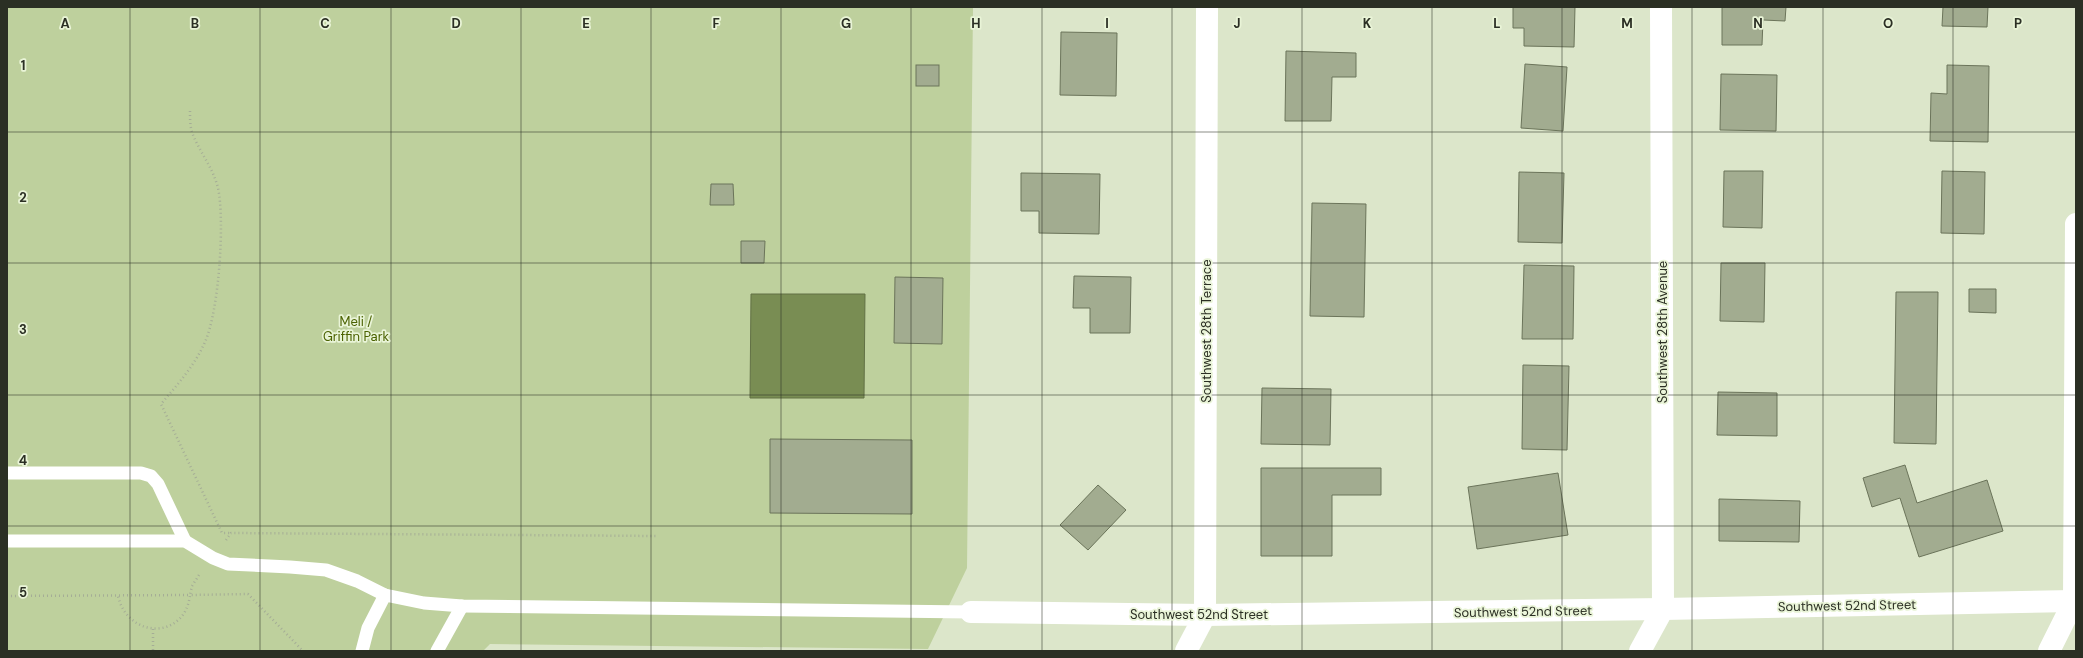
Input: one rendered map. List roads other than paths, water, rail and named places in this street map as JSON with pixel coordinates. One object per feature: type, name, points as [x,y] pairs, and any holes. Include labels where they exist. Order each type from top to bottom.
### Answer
[{"type":"street","name":"Southwest 28th Terrace","points":[[1186,651],[1205,615],[1207,7]]},
{"type":"street","name":"Southwest 28th Avenue","points":[[1640,651],[1663,609],[1661,7]]},
{"type":"street","points":[[2049,651],[2074,601],[2076,224]]},
{"type":"street","name":"Southwest 52nd Street","points":[[971,612],[1205,615],[1663,609],[2074,601]]},
{"type":"lane","points":[[7,473],[141,473],[152,476],[158,484],[185,542]]},
{"type":"lane","points":[[7,541],[185,542],[212,558],[228,564],[290,566],[326,570],[357,581],[385,595],[424,603],[462,606],[971,612]]},
{"type":"lane","points":[[362,651],[368,628],[385,595]]},
{"type":"lane","points":[[437,651],[462,606]]},
{"type":"park label","name":"Meli / Griffin Park","points":[[356,328]]}]
